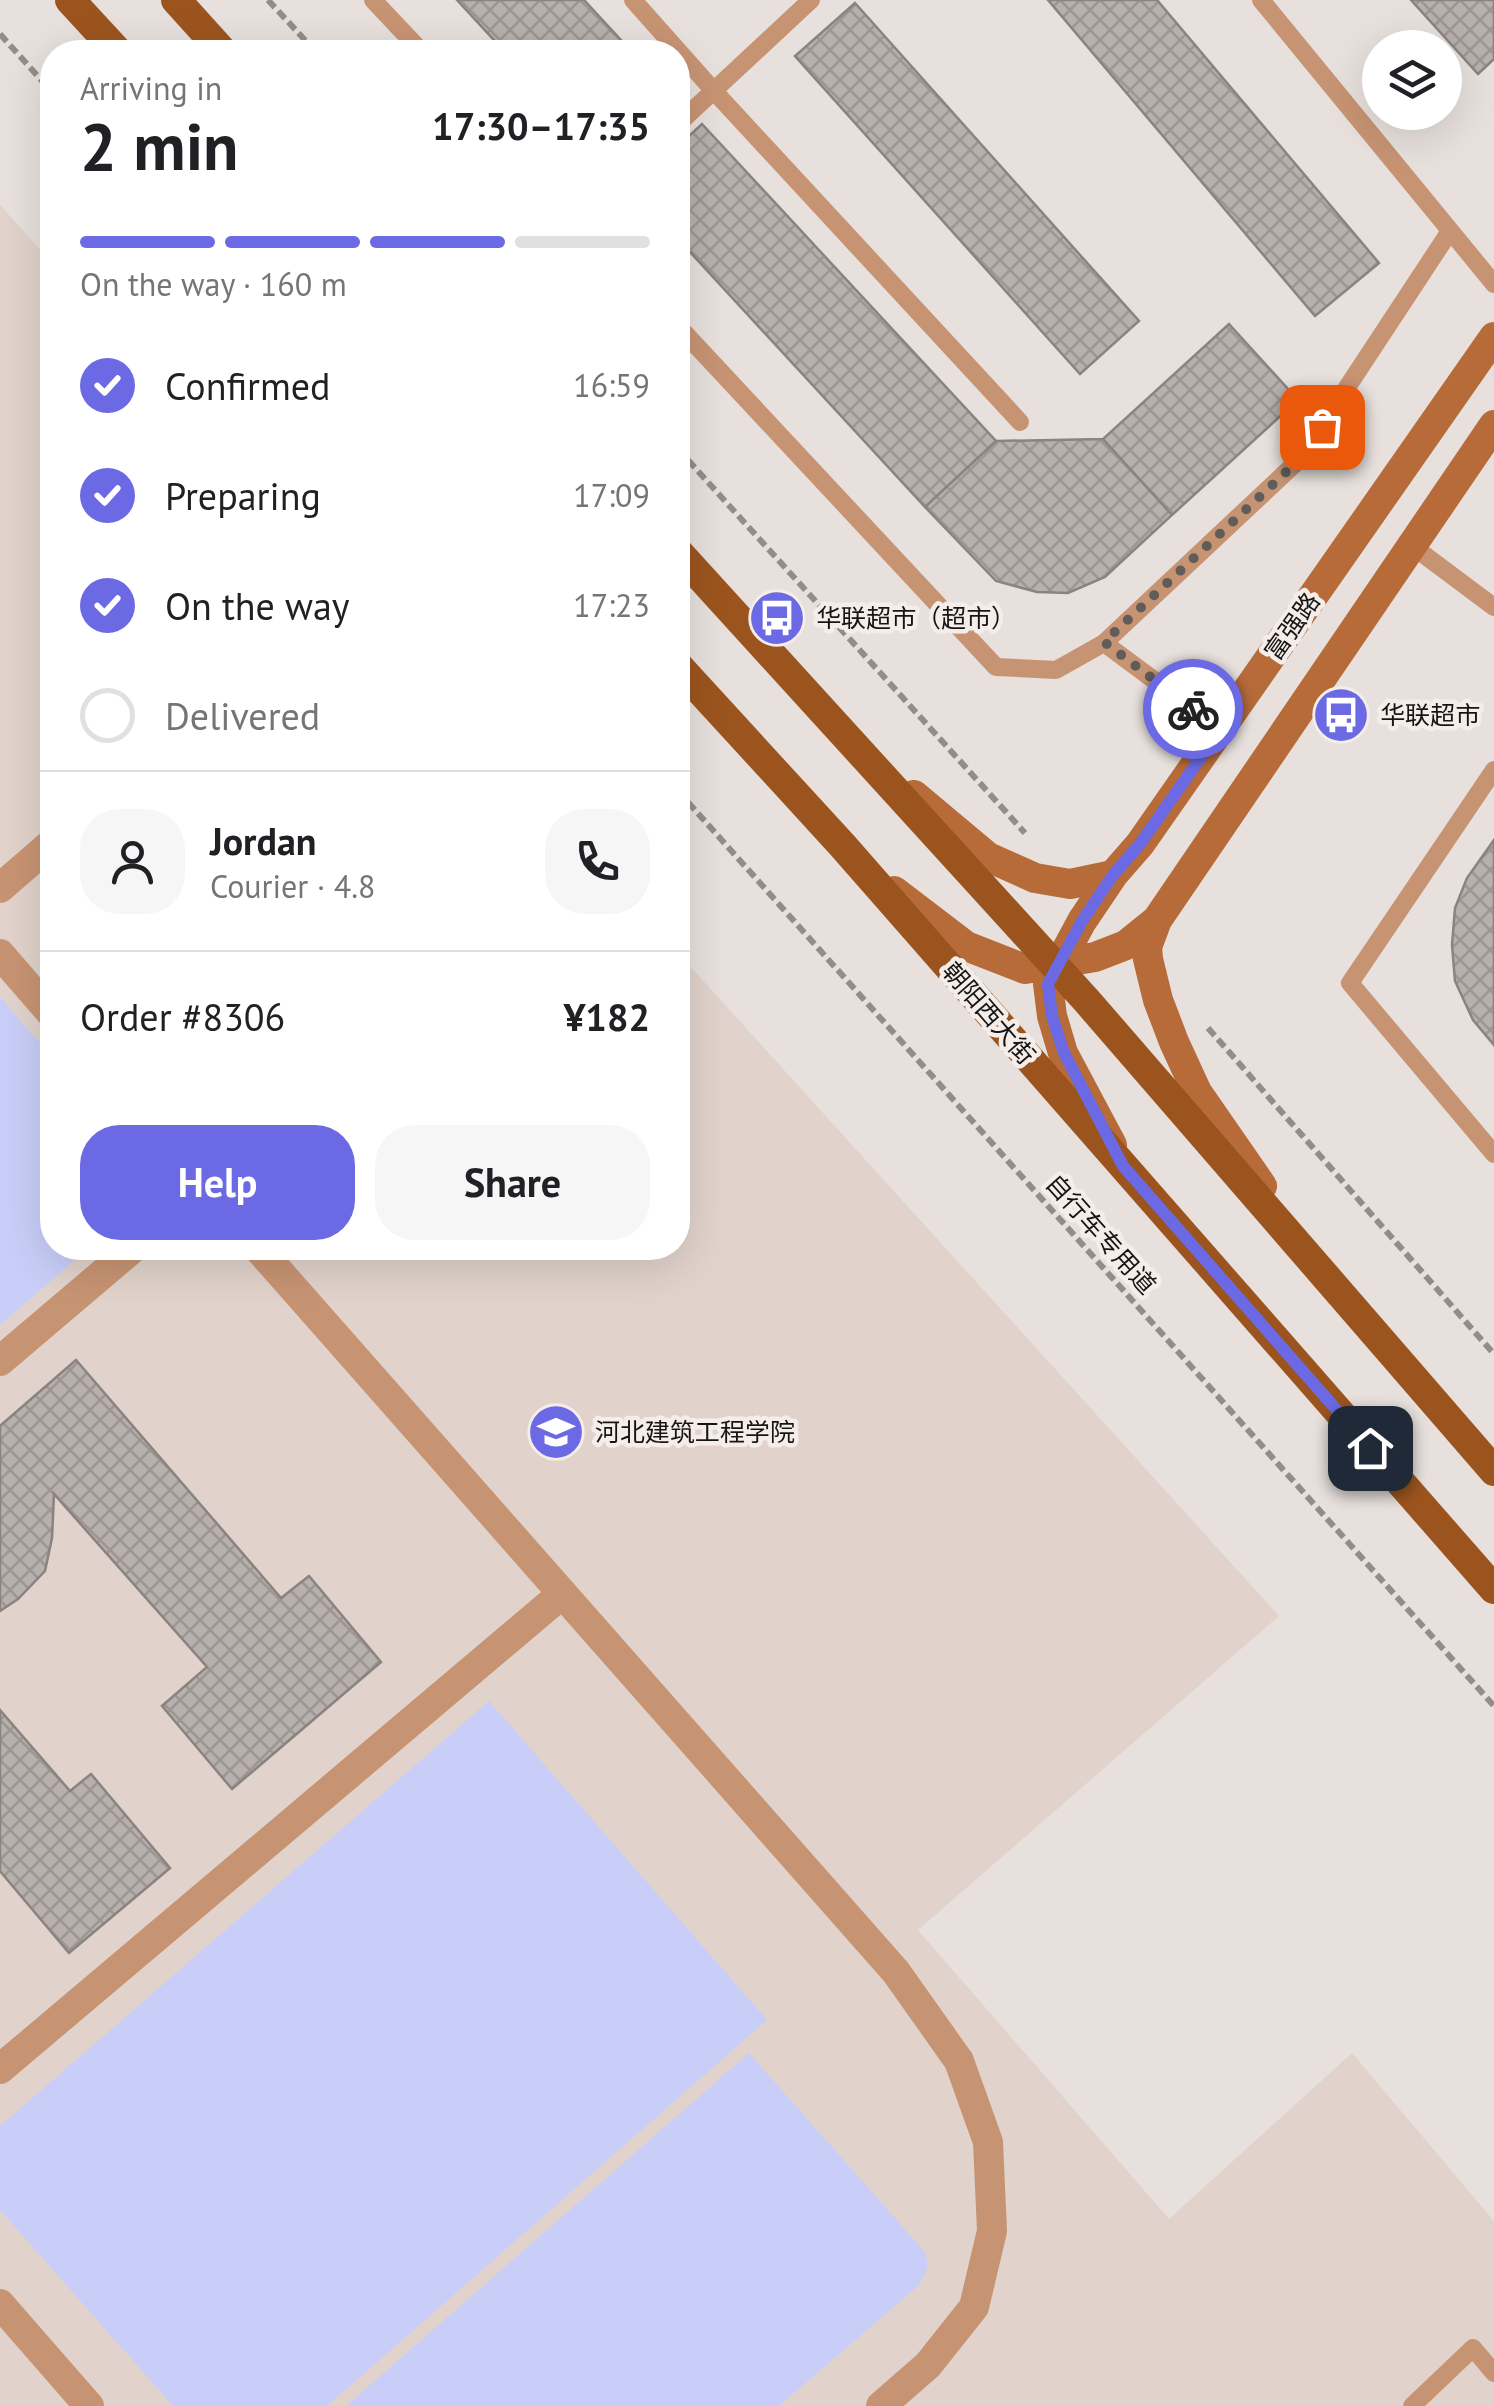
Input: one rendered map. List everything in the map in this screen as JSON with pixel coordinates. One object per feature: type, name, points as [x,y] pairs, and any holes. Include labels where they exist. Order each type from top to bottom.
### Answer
[{"type":"main road","points":[[70,0],[107,40]]},
{"type":"main road","points":[[176,0],[213,40]]},
{"type":"main road","name":"富强路","points":[[1056,965],[1113,875],[1140,844],[1494,337]]},
{"type":"main road","points":[[1315,1262],[1197,1092],[1158,1000],[1147,947],[1157,920],[1494,424]]},
{"type":"main road","points":[[690,565],[1056,965],[1494,1472]]},
{"type":"main road","name":"朝阳西大街","points":[[690,679],[843,846],[1494,1589]]},
{"type":"main road","points":[[827,716],[988,858],[1035,878],[1070,884],[1113,875]]},
{"type":"main road","points":[[843,846],[911,906],[966,946],[1025,968],[1094,957],[1126,945],[1157,920]]},
{"type":"main road","points":[[1056,965],[1048,984],[1052,1016],[1064,1053],[1123,1166]]},
{"type":"street","points":[[0,888],[40,853]]},
{"type":"street","points":[[0,954],[40,1000]]},
{"type":"street","points":[[0,1362],[119,1260]]},
{"type":"street","points":[[269,1260],[896,1972],[959,2061],[988,2142],[992,2231],[974,2307],[928,2365],[881,2406]]},
{"type":"street","points":[[2,2064],[562,1594]]},
{"type":"street","points":[[0,2304],[89,2406]]},
{"type":"lane","points":[[373,0],[411,40]]},
{"type":"lane","points":[[633,0],[669,40]]},
{"type":"lane","points":[[690,112],[811,0]]},
{"type":"lane","points":[[1260,0],[1494,284]]},
{"type":"lane","points":[[690,64],[1020,422]]},
{"type":"lane","points":[[690,339],[996,667],[1056,670],[1104,642],[1300,459],[1450,231]]},
{"type":"lane","points":[[1411,545],[1494,607]]},
{"type":"lane","points":[[1104,642],[1220,730]]},
{"type":"lane","points":[[1494,770],[1350,983],[1494,1154]]},
{"type":"lane","points":[[1412,2406],[1473,2348],[1494,2372]]},
{"type":"path","points":[[268,0],[305,40]]},
{"type":"path","points":[[0,34],[40,79]]},
{"type":"path","points":[[690,461],[1030,840]]},
{"type":"path","name":"自行车专用道","points":[[690,804],[1494,1706]]},
{"type":"path","points":[[1196,1014],[1494,1354]]},
{"type":"shaded area","name":"河北建筑工程学院","points":[[0,205],[40,250],[40,1260],[690,1260],[690,966],[1279,1616],[918,1930],[1169,2219],[1352,2053],[1494,2221],[1494,2406],[0,2406]]},
{"type":"shaded area","points":[[0,997],[40,1043],[40,1260],[75,1260],[0,1325]]},
{"type":"shaded area","points":[[489,1701],[767,2020],[327,2406],[173,2406],[0,2210],[0,2126]]},
{"type":"shaded area","points":[[749,2053],[925,2252],[928,2267],[919,2285],[779,2406],[346,2406]]},
{"type":"building","points":[[457,0],[584,0],[621,40],[494,40]]},
{"type":"building","points":[[1048,0],[1157,0],[1379,263],[1315,316]]},
{"type":"building","points":[[1411,0],[1494,0],[1494,59],[1478,74],[1462,56],[1462,30],[1438,30]]},
{"type":"building","points":[[855,3],[1139,321],[1080,374],[795,56]]},
{"type":"building","points":[[702,124],[996,441],[925,507],[690,252],[690,135]]},
{"type":"building","points":[[1229,324],[1298,400],[1172,515],[1103,439]]},
{"type":"building","points":[[1103,439],[1172,515],[1105,577],[1068,593],[1037,592],[996,581],[925,507],[996,441]]},
{"type":"building","points":[[1494,840],[1494,1045],[1473,1020],[1455,981],[1452,945],[1455,908],[1467,878]]},
{"type":"building","points":[[76,1360],[281,1598],[309,1576],[381,1662],[232,1789],[162,1706],[207,1667],[54,1494],[52,1538],[45,1571],[0,1611],[0,1426]]},
{"type":"building","points":[[0,1710],[70,1791],[91,1774],[170,1868],[69,1953],[0,1871]]},
{"type":"way so far","points":[[1193,709],[1104,642],[1300,459],[1322,427]]},
{"type":"place","name":"华联超市（超市）","points":[[777,618]]},
{"type":"place","name":"华联超市","points":[[1341,715]]},
{"type":"place","name":"河北建筑工程学院","points":[[556,1432]]},
{"type":"route","points":[[1193,709],[1220,730],[1082,921],[1048,984],[1052,1016],[1064,1053],[1123,1166],[1370,1448]]}]
